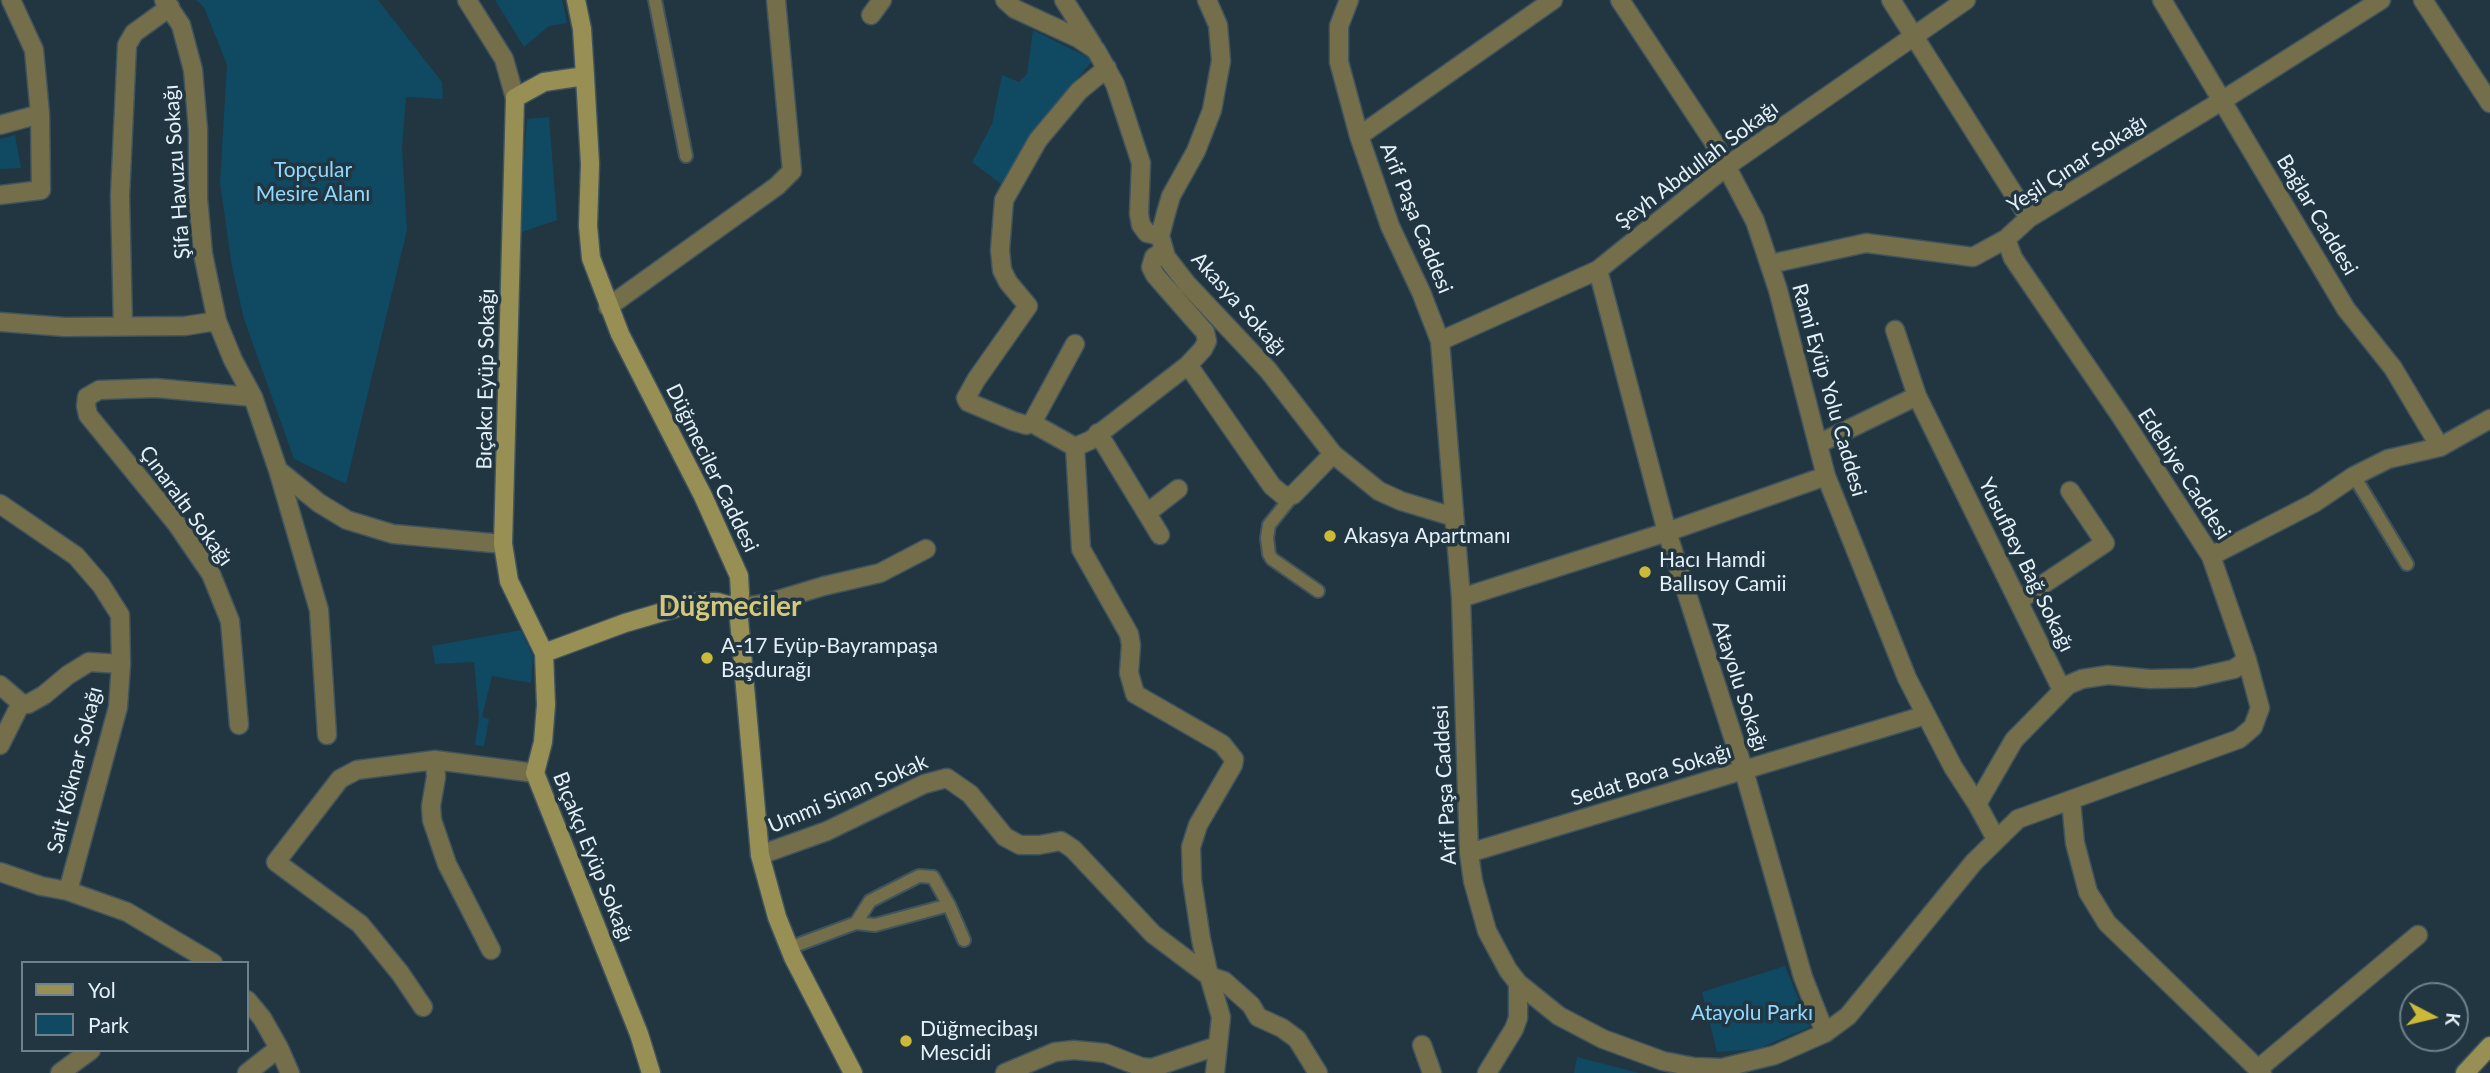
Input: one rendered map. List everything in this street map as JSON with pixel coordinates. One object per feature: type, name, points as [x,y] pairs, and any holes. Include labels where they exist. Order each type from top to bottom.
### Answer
[{"type":"street","points":[[0,195],[41,190],[40,114],[34,50],[11,0]]},
{"type":"street","name":"Bıçakcı Eyüp Sokağı","points":[[467,0],[504,60],[515,98],[503,544],[509,581],[544,653]]},
{"type":"street","name":"Düğmeciler Caddesi","points":[[576,0],[582,30],[585,76],[591,258],[620,334],[723,536],[739,576],[738,608],[760,855],[777,917],[789,948],[853,1073]]},
{"type":"street","points":[[608,307],[777,186],[792,171],[776,0]]},
{"type":"street","points":[[871,15],[883,0]]},
{"type":"street","points":[[1005,0],[1015,9],[1078,38],[1096,50]]},
{"type":"street","points":[[1064,0],[1107,68],[1079,91],[1038,140],[1004,201],[1000,250],[1002,270],[1008,282],[1028,306],[966,398],[1013,421],[1026,425],[1032,423],[1075,344]]},
{"type":"street","points":[[1075,447],[1091,440],[1188,365],[1207,341],[1205,332],[1151,267],[1162,244],[1171,196],[1196,150],[1212,110],[1221,61],[1218,25],[1207,0]]},
{"type":"street","name":"Arif Paşa Caddesi","points":[[1349,0],[1339,26],[1339,62],[1359,136],[1390,226],[1421,292],[1440,341],[1461,598],[1469,853],[1473,881],[1486,930],[1508,970],[1518,982],[1559,1016],[1583,1030],[1663,1061],[1693,1067],[1722,1068],[1775,1055],[1825,1033],[1848,1016],[1996,839]]},
{"type":"street","points":[[1359,136],[1553,0]]},
{"type":"street","name":"Rami Eyüp Yolu Caddesi","points":[[1620,0],[1727,166],[1755,221],[1770,264],[1826,476],[1907,678],[1953,767],[1977,803],[1996,839]]},
{"type":"street","points":[[1891,0],[2029,218]]},
{"type":"street","name":"Şeyh Abdullah Sokağı","points":[[1440,341],[1598,270],[1727,166],[1966,0]]},
{"type":"street","name":"Bağlar Caddesi","points":[[2162,0],[2346,309],[2393,368],[2440,447]]},
{"type":"street","name":"Yeşil Çınar Sokağı","points":[[1770,264],[1866,243],[1973,257],[2006,239],[2029,218],[2381,0]]},
{"type":"street","points":[[2423,0],[2490,103]]},
{"type":"street","points":[[122,326],[120,196],[127,45],[134,33],[167,4]]},
{"type":"street","name":"Şifa Havuzu Sokağı","points":[[167,4],[181,25],[193,70],[203,254],[217,321],[233,360],[253,397],[278,470],[319,610],[327,735]]},
{"type":"street","name":"Akasya Sokağı","points":[[1107,68],[1115,84],[1141,163],[1139,214],[1141,225],[1147,233],[1162,244],[1187,284],[1268,370],[1333,454],[1379,491],[1401,501],[1454,517]]},
{"type":"street","points":[[515,98],[544,82],[585,76]]},
{"type":"street","points":[[0,125],[40,114]]},
{"type":"street","name":"Edebiye Caddesi","points":[[1996,839],[2018,819],[2238,739],[2253,727],[2260,708],[2248,660],[2211,556],[2122,418],[2013,258],[2006,239]]},
{"type":"street","name":"Atayolu Sokağı","points":[[1598,270],[1667,532],[1744,771],[1803,977],[1825,1033]]},
{"type":"street","points":[[0,322],[65,327],[185,326],[217,321]]},
{"type":"street","name":"Yusufbey Bağ Sokağı","points":[[1895,330],[1917,396],[2062,690]]},
{"type":"street","points":[[1188,365],[1272,486],[1284,496],[1293,495],[1333,454]]},
{"type":"street","name":"Çınaraltı Sokağı","points":[[239,725],[230,621],[211,574],[176,523],[88,415],[87,397],[99,390],[156,388],[253,397]]},
{"type":"street","points":[[1818,444],[1917,396]]},
{"type":"street","points":[[2211,556],[2314,503],[2354,476],[2388,459],[2440,447],[2490,419]]},
{"type":"street","points":[[1032,423],[1075,447]]},
{"type":"street","points":[[1098,433],[1160,535]]},
{"type":"street","points":[[1075,447],[1081,549],[1129,634],[1129,673],[1135,694],[1223,744],[1234,759],[1198,825],[1191,847],[1192,880],[1209,976],[1222,1017],[1215,1073]]},
{"type":"street","points":[[278,470],[325,507],[347,520],[393,534],[503,544]]},
{"type":"street","points":[[1461,598],[1667,532],[1826,476]]},
{"type":"street","points":[[1147,513],[1178,489]]},
{"type":"street","points":[[2018,601],[2105,543],[2070,491]]},
{"type":"street","name":"Sait Köknar Sokağı","points":[[0,504],[76,556],[101,585],[120,615],[118,707],[68,891]]},
{"type":"street","points":[[544,653],[625,623],[697,602],[717,602],[738,608],[880,573],[926,549]]},
{"type":"street","name":"Bıçakçı Eyüp Sokağı","points":[[544,653],[547,705],[543,741],[535,773],[556,821],[652,1073]]},
{"type":"street","points":[[1977,803],[2014,740],[2062,690],[2082,679],[2108,675],[2150,679],[2194,678],[2234,668],[2248,660]]},
{"type":"street","points":[[0,685],[21,703],[28,704],[89,662],[121,664]]},
{"type":"street","points":[[0,745],[21,703]]},
{"type":"street","name":"Sedat Bora Sokağı","points":[[1469,853],[1926,716]]},
{"type":"street","points":[[435,760],[432,820],[447,864],[491,950]]},
{"type":"street","points":[[423,1007],[400,973],[360,924],[276,862],[340,779],[357,770],[435,760],[535,773]]},
{"type":"street","name":"Ummi Sinan Sokak","points":[[760,855],[827,831],[924,784],[947,778],[970,794],[1005,837],[1020,845],[1061,841],[1073,849],[1153,934],[1209,976]]},
{"type":"street","points":[[2071,801],[2075,843],[2088,892],[2107,923],[2260,1071],[2418,934]]},
{"type":"street","points":[[0,872],[41,886],[68,891],[127,912],[209,961]]},
{"type":"street","points":[[1209,976],[1224,981],[1233,988],[1251,1005],[1258,1017],[1283,1028],[1297,1039],[1318,1073]]},
{"type":"street","points":[[1486,1073],[1518,1018],[1518,982]]},
{"type":"street","points":[[248,1001],[262,1018],[290,1073]]},
{"type":"street","points":[[1005,1073],[1055,1052],[1074,1050],[1105,1053],[1142,1068],[1152,1068],[1217,1045]]},
{"type":"street","points":[[1422,1045],[1432,1073]]},
{"type":"street","points":[[2465,1073],[2490,1046]]},
{"type":"street","points":[[247,1073],[279,1048]]},
{"type":"street","points":[[60,1073],[85,1054],[90,1073]]},
{"type":"lane","points":[[655,0],[686,156]]},
{"type":"lane","points":[[2354,476],[2407,564]]},
{"type":"lane","points":[[1293,495],[1269,525],[1266,538],[1269,554],[1272,559],[1318,591]]},
{"type":"lane","points":[[856,923],[870,901],[919,876],[933,877],[964,940]]},
{"type":"lane","points":[[789,948],[856,923],[875,925],[949,905]]},
{"type":"green space","name":"Topçular Mesire Alanı","points":[[196,0],[378,0],[442,82],[443,99],[406,97],[402,148],[407,230],[346,484],[294,459],[244,319],[232,267],[220,183],[227,65],[204,7]]},
{"type":"green space","points":[[495,0],[562,0],[567,23],[549,26],[524,47]]},
{"type":"green space","points":[[1033,30],[1093,60],[1048,113],[1005,187],[972,162],[992,124],[1002,75],[1019,82],[1027,74]]},
{"type":"green space","points":[[549,117],[557,220],[519,233],[527,119]]},
{"type":"green space","points":[[15,135],[21,168],[0,169],[0,139]]},
{"type":"green space","points":[[521,630],[533,657],[531,683],[492,676],[482,717],[489,719],[484,746],[475,745],[479,717],[474,662],[435,664],[432,646]]},
{"type":"green space","name":"Atayolu Parkı","points":[[1785,966],[1810,1027],[1757,1049],[1717,1052],[1702,992]]},
{"type":"green space","points":[[1577,1057],[1639,1073],[1574,1073]]},
{"type":"place","name":"Akasya Apartmanı","points":[[1330,536]]},
{"type":"place","name":"Hacı Hamdi Ballısoy Camii","points":[[1645,572]]},
{"type":"place","name":"A-17 Eyüp-Bayrampaşa Başdurağı","points":[[707,658]]},
{"type":"place","name":"Düğmecibaşı Mescidi","points":[[906,1041]]},
{"type":"district","name":"Düğmeciler","points":[[730,607]]}]
